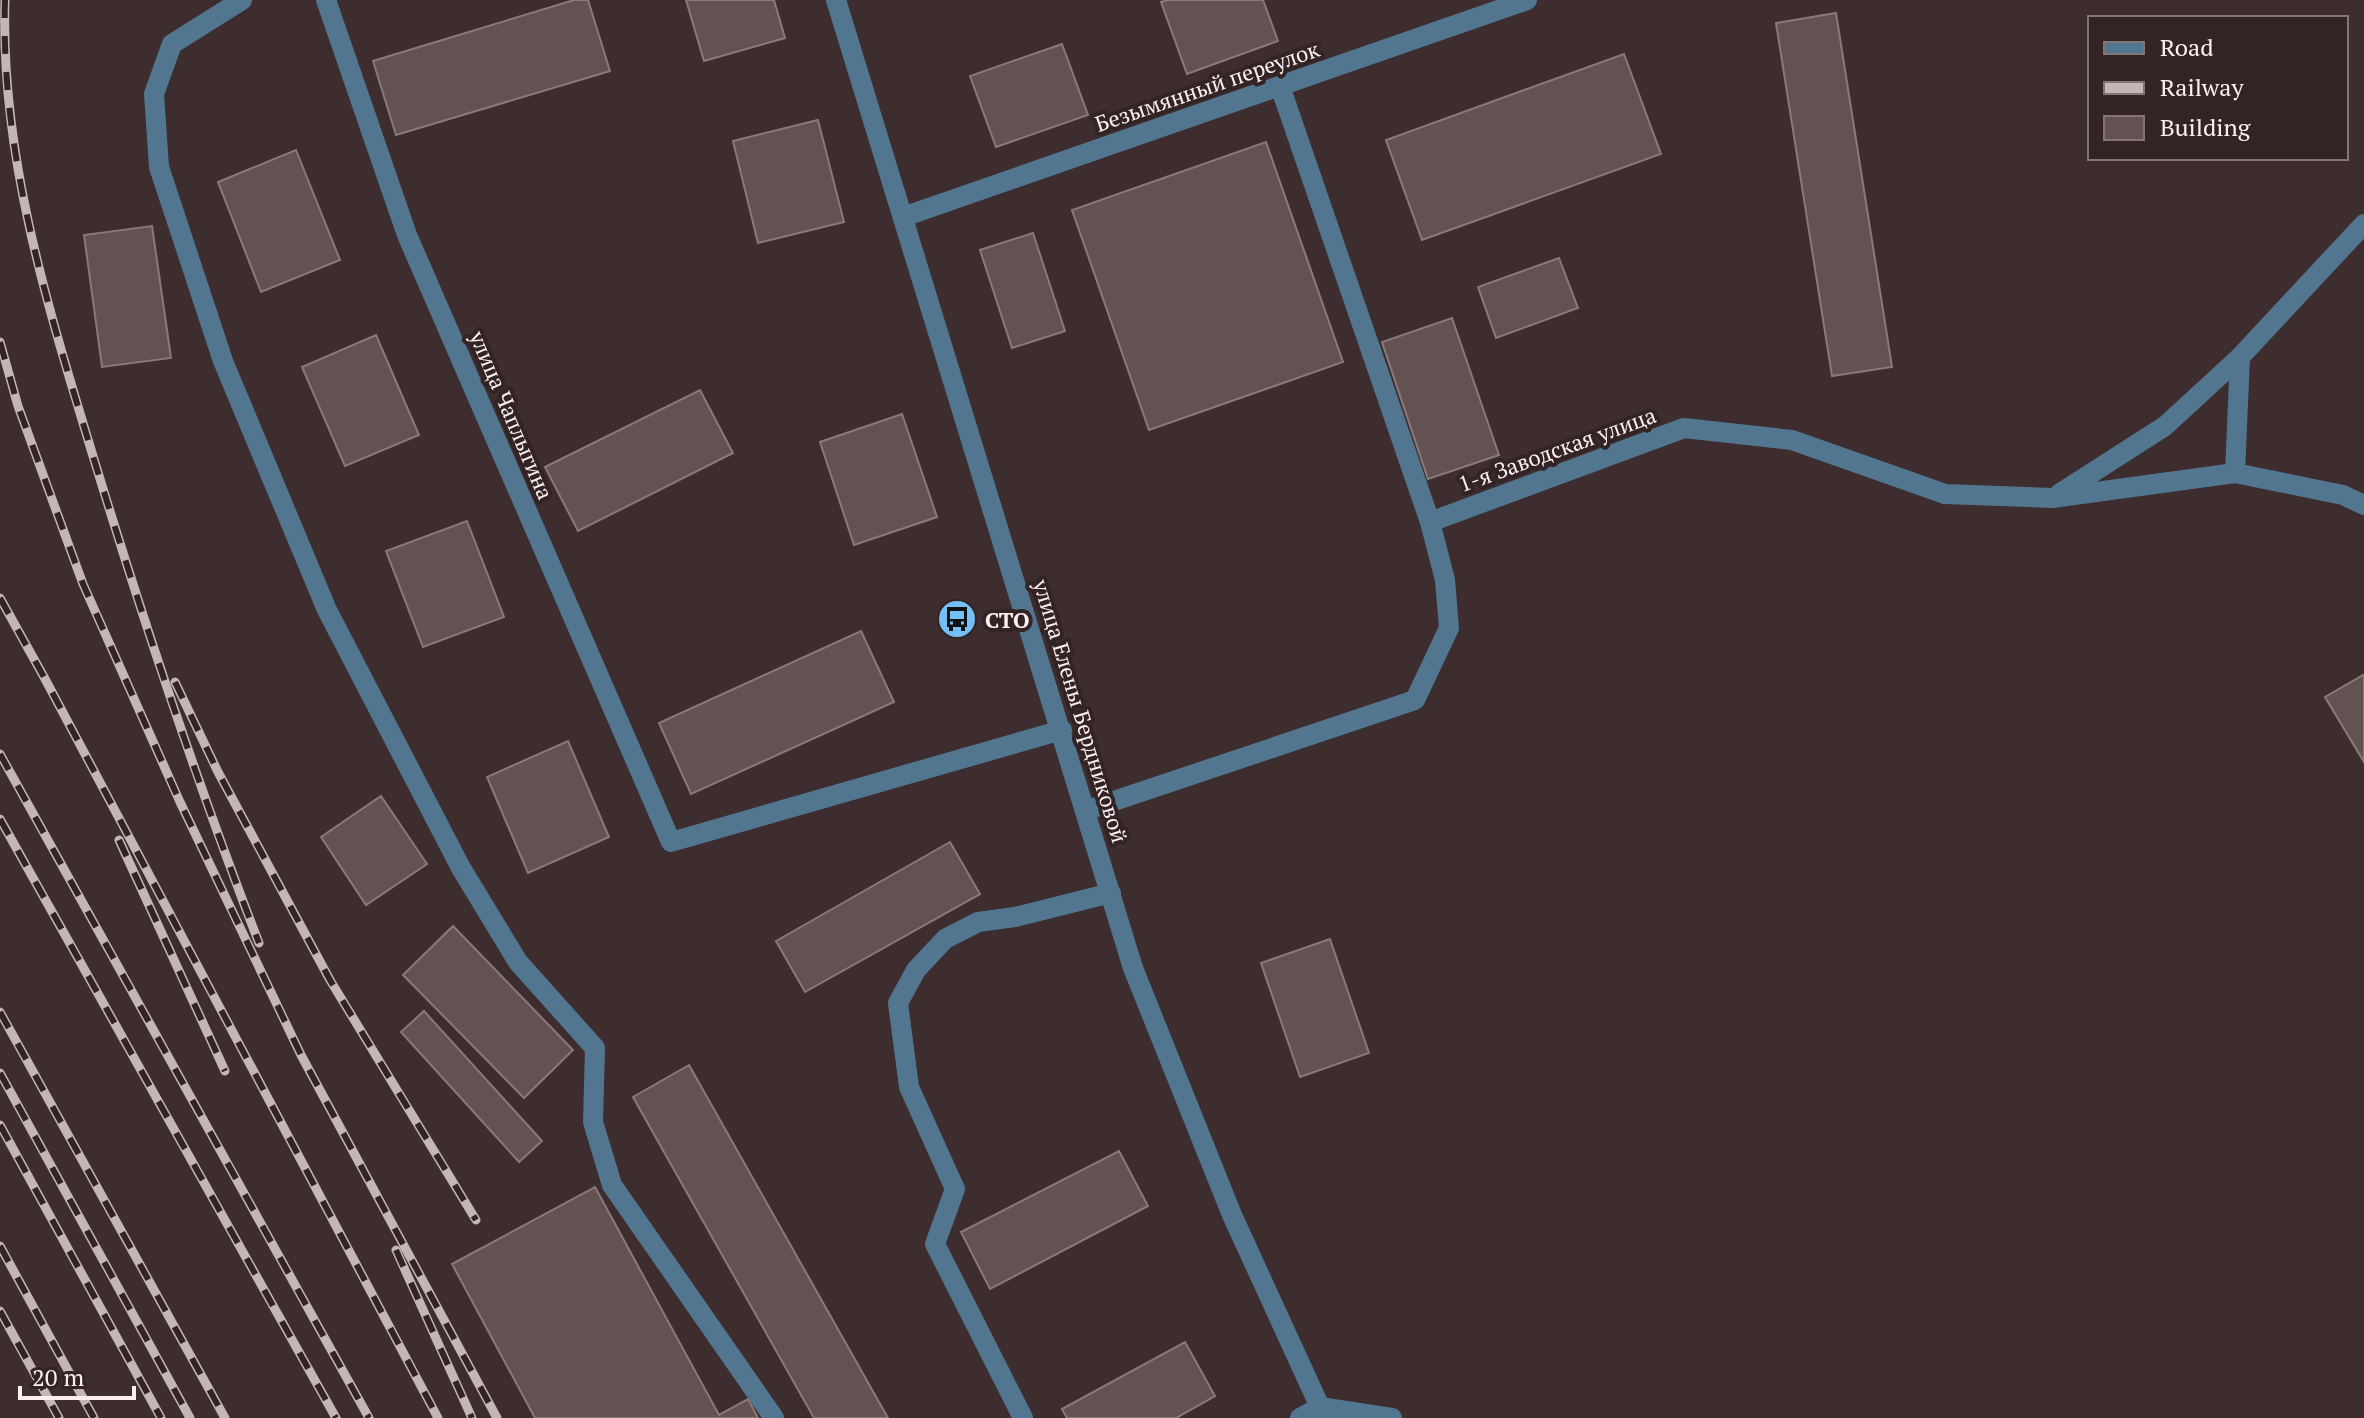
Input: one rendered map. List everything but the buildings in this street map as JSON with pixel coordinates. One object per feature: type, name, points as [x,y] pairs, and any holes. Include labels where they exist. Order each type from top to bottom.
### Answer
[{"type":"street","points":[[242,0],[172,44],[154,94],[159,167],[223,361],[327,610],[461,868],[518,962],[595,1048],[593,1122],[612,1185],[774,1418]]},
{"type":"street","name":"улица Чаплыгина","points":[[326,0],[407,235],[671,842],[1062,730]]},
{"type":"street","name":"улица Елены Бердниковой","points":[[836,0],[1133,968],[1232,1215],[1323,1413]]},
{"type":"street","name":"Безымянный переулок","points":[[903,217],[1527,0]]},
{"type":"street","points":[[1087,810],[1415,700],[1449,628],[1445,580],[1430,522],[1280,86]]},
{"type":"street","points":[[2052,498],[2165,426],[2240,357],[2364,224]]},
{"type":"street","points":[[2235,473],[2240,357]]},
{"type":"street","name":"1-я Заводская улица","points":[[1430,522],[1684,428],[1792,440],[1945,494],[2052,498],[2235,473],[2343,495],[2364,505]]},
{"type":"street","points":[[1023,1418],[935,1244],[955,1189],[909,1087],[898,1003],[916,970],[945,939],[978,922],[1015,917],[1111,893]]},
{"type":"street","points":[[1300,1418],[1323,1413],[1392,1418]]},
{"type":"railway","points":[[5,0],[10,116],[30,231],[44,288],[151,640],[259,943]]},
{"type":"railway","points":[[0,342],[18,406],[83,584],[180,802],[301,1055],[497,1418]]},
{"type":"railway","points":[[0,598],[438,1418]]},
{"type":"railway","points":[[175,682],[218,772],[330,980],[476,1220]]},
{"type":"railway","points":[[0,754],[369,1418]]},
{"type":"railway","points":[[0,819],[336,1418]]},
{"type":"railway","points":[[119,840],[225,1071]]},
{"type":"railway","points":[[0,1012],[225,1418]]},
{"type":"railway","points":[[0,1073],[190,1418]]},
{"type":"railway","points":[[0,1125],[161,1418]]},
{"type":"railway","points":[[0,1246],[94,1418]]},
{"type":"railway","points":[[396,1250],[472,1418]]},
{"type":"railway","points":[[0,1311],[59,1418]]},
{"type":"place","name":"СТО","points":[[957,619]]}]
